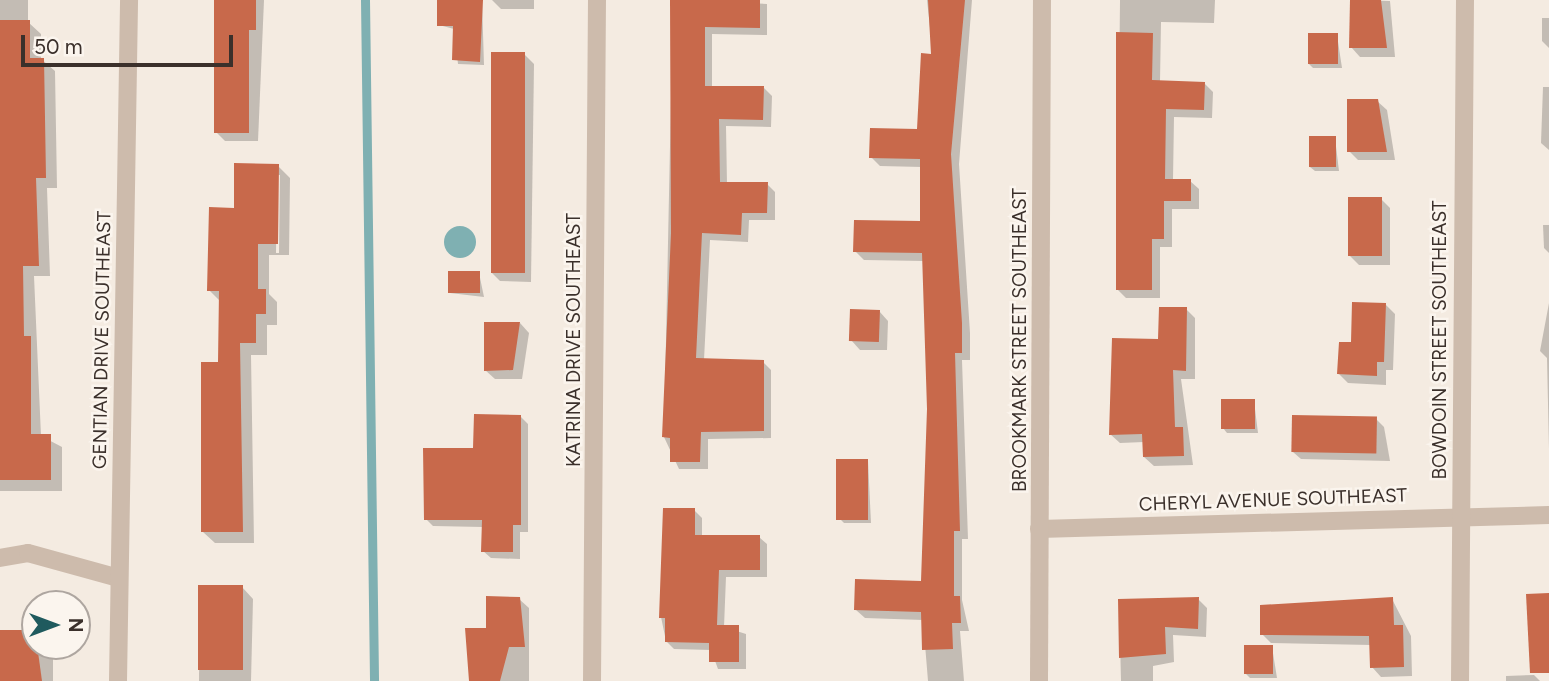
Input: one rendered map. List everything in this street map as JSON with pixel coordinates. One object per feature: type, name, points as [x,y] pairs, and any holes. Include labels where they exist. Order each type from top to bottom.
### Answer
[{"type":"street","name":"GENTIAN DRIVE SOUTHEAST","points":[[118,681],[129,0]]},
{"type":"street","name":"KATRINA DRIVE SOUTHEAST","points":[[592,681],[597,0]]},
{"type":"street","name":"BROOKMARK STREET SOUTHEAST","points":[[1038,681],[1042,0]]},
{"type":"street","name":"BOWDOIN STREET SOUTHEAST","points":[[1460,681],[1465,0]]},
{"type":"street","name":"CHERYL AVENUE SOUTHEAST","points":[[1040,529],[1460,515],[1549,515]]},
{"type":"street","points":[[0,558],[28,554],[119,578]]},
{"type":"water","points":[[460,226],[471,231],[476,242],[471,253],[460,258],[449,253],[444,242],[449,231]]},
{"type":"building","points":[[214,0],[256,0],[256,30],[249,30],[249,133],[214,133]]},
{"type":"building","points":[[437,0],[483,0],[480,62],[452,60],[453,26],[437,26]]},
{"type":"building","points":[[670,0],[760,0],[760,28],[705,27],[705,86],[764,86],[763,120],[719,119],[720,182],[768,182],[767,213],[742,213],[741,235],[702,233],[696,358],[764,360],[764,431],[701,432],[700,462],[670,462],[670,438],[662,437],[671,233]]},
{"type":"building","points":[[928,0],[965,0],[951,154],[962,323],[962,353],[955,353],[960,531],[954,531],[954,596],[960,596],[961,623],[952,623],[953,649],[922,650],[921,612],[854,610],[855,579],[921,581],[927,409],[922,253],[853,252],[854,220],[920,221],[920,159],[869,158],[870,128],[917,129],[921,53],[931,54]]},
{"type":"building","points":[[1350,0],[1381,0],[1387,48],[1349,48]]},
{"type":"building","points":[[0,20],[30,20],[30,58],[44,58],[46,178],[36,178],[39,266],[23,266],[24,336],[31,336],[31,434],[51,434],[51,480],[0,480]]},
{"type":"building","points":[[1116,32],[1153,33],[1152,80],[1205,82],[1204,110],[1166,109],[1165,179],[1191,179],[1191,201],[1164,201],[1164,239],[1152,239],[1152,290],[1116,290]]},
{"type":"building","points":[[1308,33],[1338,33],[1338,64],[1308,64]]},
{"type":"building","points":[[491,52],[525,52],[525,273],[491,273]]},
{"type":"building","points":[[1347,99],[1378,99],[1387,152],[1347,152]]},
{"type":"building","points":[[1309,136],[1336,136],[1336,167],[1309,167]]},
{"type":"building","points":[[234,163],[279,164],[278,244],[258,244],[258,289],[266,289],[266,314],[256,314],[256,343],[240,343],[243,532],[201,532],[201,362],[218,362],[219,291],[207,291],[209,207],[234,208]]},
{"type":"building","points":[[1348,197],[1382,197],[1382,256],[1348,256]]},
{"type":"building","points":[[448,271],[480,271],[480,293],[448,293]]},
{"type":"building","points":[[1352,302],[1386,303],[1384,362],[1377,362],[1377,376],[1337,374],[1339,342],[1351,342]]},
{"type":"building","points":[[1159,307],[1187,307],[1186,371],[1173,370],[1175,427],[1183,427],[1184,456],[1143,457],[1142,434],[1109,435],[1112,338],[1158,339]]},
{"type":"building","points":[[850,309],[880,310],[879,342],[849,341]]},
{"type":"building","points":[[484,322],[520,322],[513,370],[484,371]]},
{"type":"building","points":[[1221,399],[1255,399],[1255,429],[1221,429]]},
{"type":"building","points":[[474,414],[521,415],[521,525],[513,525],[513,552],[481,552],[482,520],[424,520],[423,448],[473,448]]},
{"type":"building","points":[[1292,415],[1377,416],[1376,453],[1291,452]]},
{"type":"building","points":[[836,459],[868,459],[868,520],[836,520]]},
{"type":"building","points":[[663,508],[695,508],[695,535],[760,535],[760,570],[719,570],[717,625],[739,625],[739,662],[709,662],[709,643],[665,642],[665,618],[659,618]]},
{"type":"building","points":[[198,585],[243,585],[243,670],[198,670]]},
{"type":"building","points":[[1549,593],[1549,673],[1530,673],[1526,594]]},
{"type":"building","points":[[486,596],[520,597],[525,647],[509,647],[500,681],[469,681],[465,628],[486,628]]},
{"type":"building","points":[[1199,597],[1198,629],[1165,627],[1166,654],[1119,658],[1118,599]]},
{"type":"building","points":[[1393,597],[1394,625],[1403,625],[1404,667],[1370,668],[1369,636],[1260,635],[1260,605]]},
{"type":"building","points":[[0,630],[21,630],[21,660],[39,660],[42,681],[0,681]]},
{"type":"building","points":[[1244,645],[1273,645],[1273,674],[1244,674]]},
{"type":"waterway","points":[[365,0],[374,681]]}]
